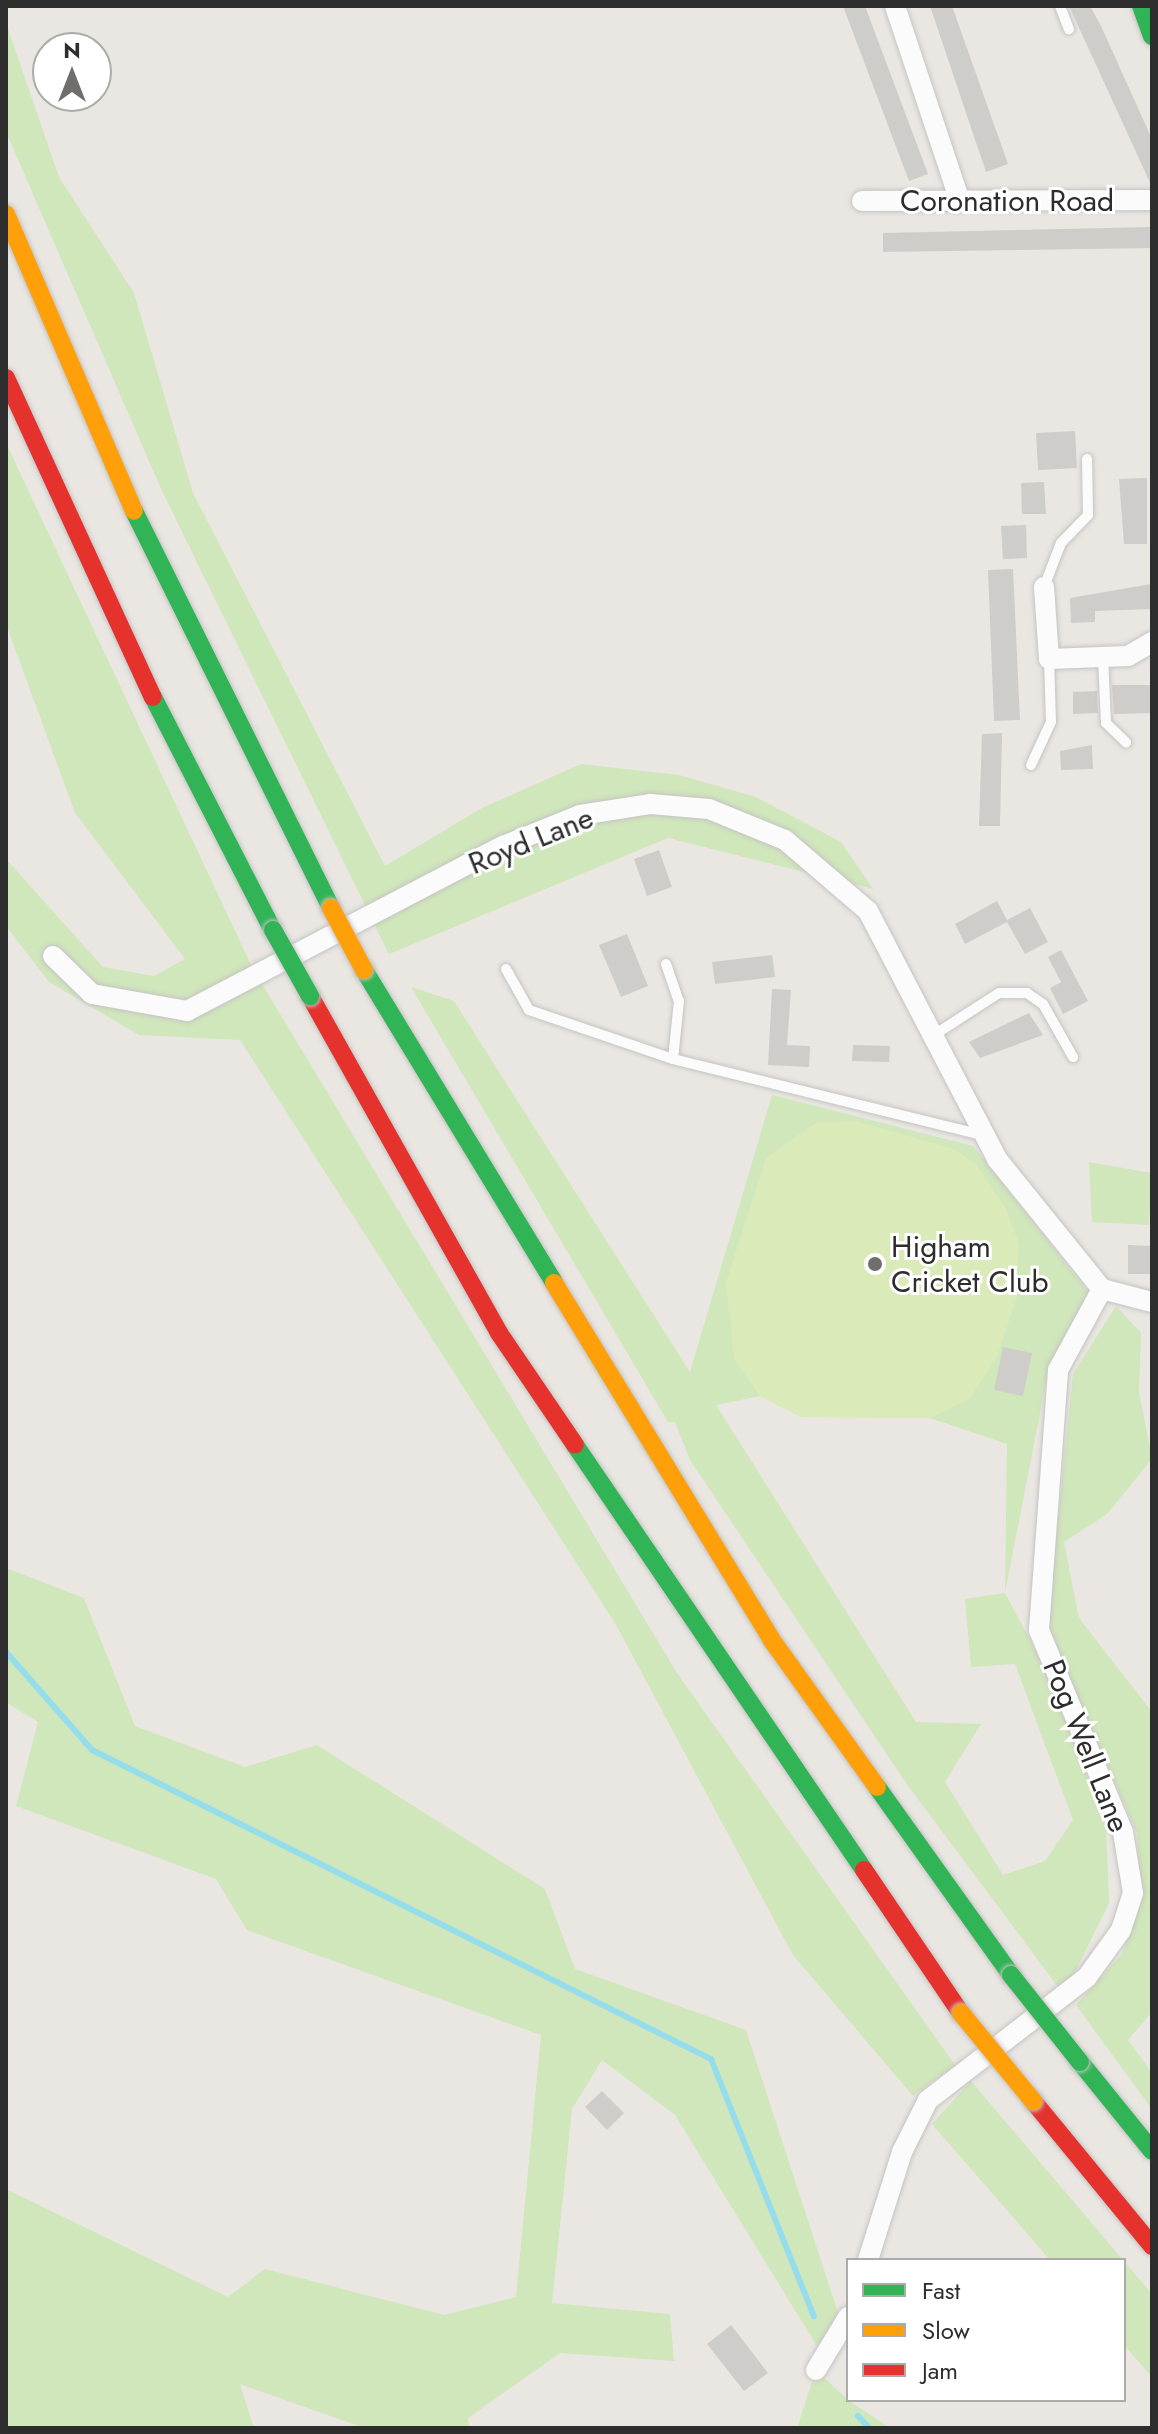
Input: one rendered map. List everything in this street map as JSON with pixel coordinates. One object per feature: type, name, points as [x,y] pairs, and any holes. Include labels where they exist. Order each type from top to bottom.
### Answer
[{"type":"main road","points":[[1141,6],[1152,36]]},
{"type":"main road","points":[[6,214],[145,536],[364,970],[771,1639],[1011,1975],[1152,2151]]},
{"type":"main road","points":[[6,378],[178,752],[273,930],[499,1333],[961,2013],[1152,2246]]},
{"type":"street","points":[[895,6],[960,201]]},
{"type":"street","name":"Coronation Road","points":[[862,201],[1152,200]]},
{"type":"street","points":[[1044,587],[1049,659],[1128,656],[1152,642]]},
{"type":"street","name":"Royd Lane","points":[[53,956],[92,994],[187,1011],[503,846],[580,815],[666,805],[709,809],[785,840],[868,911],[937,1033],[982,1135],[1102,1289]]},
{"type":"street","points":[[1102,1289],[1152,1302]]},
{"type":"street","name":"Pog Well Lane","points":[[869,2258],[902,2152],[928,2100],[1087,1977],[1121,1930],[1133,1893],[1123,1832],[1039,1630],[1058,1370],[1102,1289]]},
{"type":"street","points":[[816,2370],[846,2320]]},
{"type":"lane","points":[[1060,6],[1069,29]]},
{"type":"lane","points":[[1044,587],[1061,543],[1088,515],[1087,459]]},
{"type":"lane","points":[[1103,657],[1106,723],[1126,742]]},
{"type":"lane","points":[[1031,765],[1051,722],[1049,659]]},
{"type":"lane","points":[[666,964],[679,1001],[673,1059]]},
{"type":"lane","points":[[506,969],[529,1010],[673,1059],[982,1135]]},
{"type":"lane","points":[[937,1033],[999,993],[1027,993],[1043,1004],[1073,1057]]},
{"type":"green space","points":[[6,23],[32,99],[32,112],[37,112],[59,177],[134,293],[193,493],[385,866],[482,808],[581,764],[679,775],[756,797],[841,842],[873,889],[668,838],[389,954],[162,491],[6,132]]},
{"type":"green space","points":[[6,443],[253,969],[677,1673],[955,2065],[913,2096],[793,1955],[615,1623],[240,1040],[139,1035],[49,982],[6,926],[6,859],[103,967],[154,976],[185,959],[75,813],[6,624]]},
{"type":"green space","points":[[411,987],[454,1001],[690,1372],[772,1095],[973,1146],[1090,1294],[1049,1367],[1005,1593],[1046,1670],[1106,1824],[1109,1903],[1064,1995],[906,1783],[690,1460],[675,1422],[668,1422]],"holes":[[[760,1396],[801,1417],[930,1418],[1007,1444],[1005,1593],[965,1599],[971,1667],[1015,1664],[1073,1820],[1045,1861],[1003,1875],[945,1782],[981,1724],[916,1722],[716,1405]]]},
{"type":"green space","name":"Higham Cricket Club","points":[[856,1121],[954,1149],[976,1164],[1006,1209],[1019,1244],[1017,1297],[997,1357],[970,1398],[930,1418],[801,1417],[760,1396],[734,1359],[726,1283],[766,1158],[817,1122]]},
{"type":"green space","points":[[1089,1162],[1152,1173],[1149,1225],[1092,1222]]},
{"type":"green space","points":[[1116,1306],[1141,1333],[1139,1392],[1152,1459],[1107,1514],[1064,1542],[1079,1618],[1152,1712],[1152,2012],[1128,2040],[1152,2073],[1152,2109],[1076,2005],[1122,1954],[1141,1903],[1137,1833],[1047,1627],[1073,1374]]},
{"type":"green space","points":[[6,1568],[84,1598],[135,1726],[245,1767],[317,1745],[545,1889],[575,1969],[746,2030],[839,2316],[817,2346],[675,2115],[602,2060],[572,2109],[552,2303],[670,2314],[674,2361],[560,2353],[468,2418],[469,2428],[364,2428],[240,2384],[254,2428],[6,2428],[6,2189],[228,2297],[265,2269],[444,2315],[516,2297],[541,2035],[247,1930],[216,1879],[16,1806],[38,1722],[6,1702]]},
{"type":"green space","points":[[971,2081],[1121,2258],[1048,2258],[932,2124]]},
{"type":"green space","points":[[1126,2263],[1152,2294],[1152,2377],[1126,2347]]},
{"type":"green space","points":[[816,2370],[846,2398],[846,2402],[851,2402],[890,2428],[797,2428]]},
{"type":"building","points":[[843,6],[865,6],[928,174],[909,181]]},
{"type":"building","points":[[930,6],[952,6],[1008,164],[986,172]]},
{"type":"building","points":[[1069,6],[1090,6],[1101,26],[1152,139],[1152,187]]},
{"type":"building","points":[[1151,227],[1152,248],[883,252],[883,233]]},
{"type":"building","points":[[1075,431],[1077,468],[1038,470],[1036,433]]},
{"type":"building","points":[[1147,478],[1147,544],[1124,544],[1119,479]]},
{"type":"building","points":[[1044,482],[1046,514],[1022,514],[1021,483]]},
{"type":"building","points":[[1026,525],[1027,558],[1003,559],[1001,526]]},
{"type":"building","points":[[1013,569],[1020,720],[994,721],[988,570]]},
{"type":"building","points":[[1151,584],[1152,609],[1095,611],[1095,622],[1071,623],[1070,598]]},
{"type":"building","points":[[1112,685],[1152,685],[1152,713],[1114,714]]},
{"type":"building","points":[[1097,691],[1098,713],[1073,714],[1073,692]]},
{"type":"building","points":[[1002,733],[1000,826],[979,826],[982,734]]},
{"type":"building","points":[[1092,745],[1093,769],[1061,770],[1060,751]]},
{"type":"building","points":[[659,850],[672,887],[647,896],[634,859]]},
{"type":"building","points":[[997,901],[1007,920],[1030,908],[1048,942],[1025,954],[1007,922],[965,944],[955,924]]},
{"type":"building","points":[[627,934],[648,986],[621,997],[599,945]]},
{"type":"building","points":[[1061,950],[1088,1001],[1063,1014],[1050,988],[1061,982],[1048,957]]},
{"type":"building","points":[[772,955],[775,977],[715,984],[712,962]]},
{"type":"building","points":[[772,989],[791,990],[787,1045],[810,1046],[809,1067],[768,1065]]},
{"type":"building","points":[[1029,1013],[1043,1035],[980,1058],[969,1042]]},
{"type":"building","points":[[853,1045],[890,1046],[889,1062],[852,1061]]},
{"type":"building","points":[[1128,1245],[1152,1246],[1152,1274],[1128,1274]]},
{"type":"building","points":[[1003,1347],[1032,1353],[1023,1396],[994,1390]]},
{"type":"building","points":[[602,2091],[624,2113],[607,2130],[585,2107]]},
{"type":"building","points":[[731,2325],[768,2373],[744,2391],[707,2344]]},
{"type":"waterway","points":[[6,1652],[92,1750],[711,2059],[814,2316]]},
{"type":"waterway","points":[[858,2416],[869,2428]]},
{"type":"traffic: fast","points":[[1141,6],[1152,36]]},
{"type":"traffic: fast","points":[[134,511],[331,908]]},
{"type":"traffic: fast","points":[[153,697],[273,930]]},
{"type":"traffic: fast","points":[[273,930],[310,996]]},
{"type":"traffic: fast","points":[[364,970],[554,1283]]},
{"type":"traffic: fast","points":[[575,1445],[864,1870]]},
{"type":"traffic: fast","points":[[877,1787],[1011,1975]]},
{"type":"traffic: fast","points":[[1011,1975],[1080,2062]]},
{"type":"traffic: fast","points":[[1080,2062],[1152,2151]]},
{"type":"traffic: slow","points":[[6,214],[134,511]]},
{"type":"traffic: slow","points":[[331,908],[364,970]]},
{"type":"traffic: slow","points":[[554,1283],[771,1639],[877,1787]]},
{"type":"traffic: slow","points":[[961,2013],[1033,2101]]},
{"type":"traffic: jam","points":[[6,378],[153,697]]},
{"type":"traffic: jam","points":[[310,996],[499,1333],[575,1445]]},
{"type":"traffic: jam","points":[[864,1870],[961,2013]]},
{"type":"traffic: jam","points":[[1033,2101],[1152,2246]]},
{"type":"place","name":"Higham Cricket Club","points":[[875,1264]]}]
